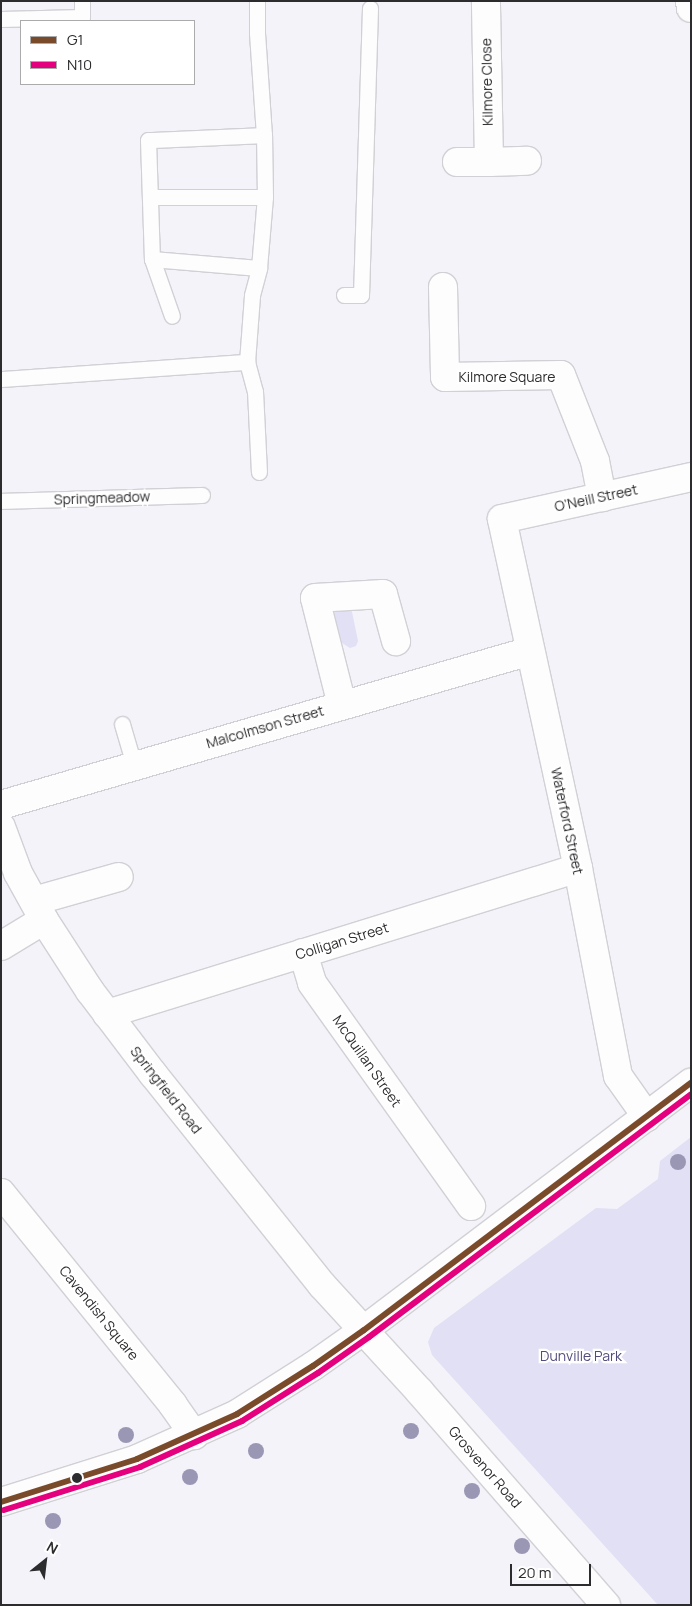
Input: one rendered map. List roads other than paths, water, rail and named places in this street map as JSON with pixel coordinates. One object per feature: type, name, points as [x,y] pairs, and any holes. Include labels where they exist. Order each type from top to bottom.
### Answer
[{"type":"street","name":"Kilmore Close","points":[[486,1],[489,162]]},
{"type":"street","points":[[690,1],[691,8]]},
{"type":"street","points":[[457,162],[527,161]]},
{"type":"street","name":"Kilmore Square","points":[[443,287],[445,377],[561,375],[594,461],[602,497]]},
{"type":"street","name":"O'Neill Street","points":[[502,519],[691,477]]},
{"type":"street","name":"Waterford Street","points":[[502,519],[578,868],[618,1076],[647,1117]]},
{"type":"street","points":[[342,705],[315,598],[383,594],[396,641]]},
{"type":"street","name":"Malcolmson Street","points":[[1,805],[530,651]]},
{"type":"street","name":"Springfield Road","points":[[1,827],[18,873],[39,911],[107,1014],[322,1285],[364,1330]]},
{"type":"street","name":"Colligan Street","points":[[107,1014],[578,868]]},
{"type":"street","points":[[1,946],[39,911],[119,877]]},
{"type":"street","name":"McQuillan Street","points":[[303,953],[312,983],[471,1206]]},
{"type":"street","points":[[1,1502],[137,1459],[194,1435],[237,1414],[313,1366],[364,1330],[691,1083]]},
{"type":"street","name":"Cavendish Square","points":[[1,1193],[173,1406],[194,1435]]},
{"type":"street","name":"Grosvenor Road","points":[[364,1330],[606,1605]]},
{"type":"lane","points":[[1,18],[82,17],[82,1]]},
{"type":"lane","points":[[258,1],[257,33],[264,136],[265,197],[258,268],[258,295],[247,362],[255,391],[258,472]]},
{"type":"lane","points":[[344,295],[361,295],[370,8]]},
{"type":"lane","points":[[172,316],[152,259],[148,140],[264,136]]},
{"type":"lane","points":[[150,197],[265,197]]},
{"type":"lane","points":[[152,259],[258,268]]},
{"type":"lane","points":[[1,380],[247,362]]},
{"type":"lane","name":"Springmeadow","points":[[1,501],[202,495]]},
{"type":"lane","points":[[122,724],[134,765]]},
{"type":"park label","name":"Dunville Park","points":[[581,1356]]}]
